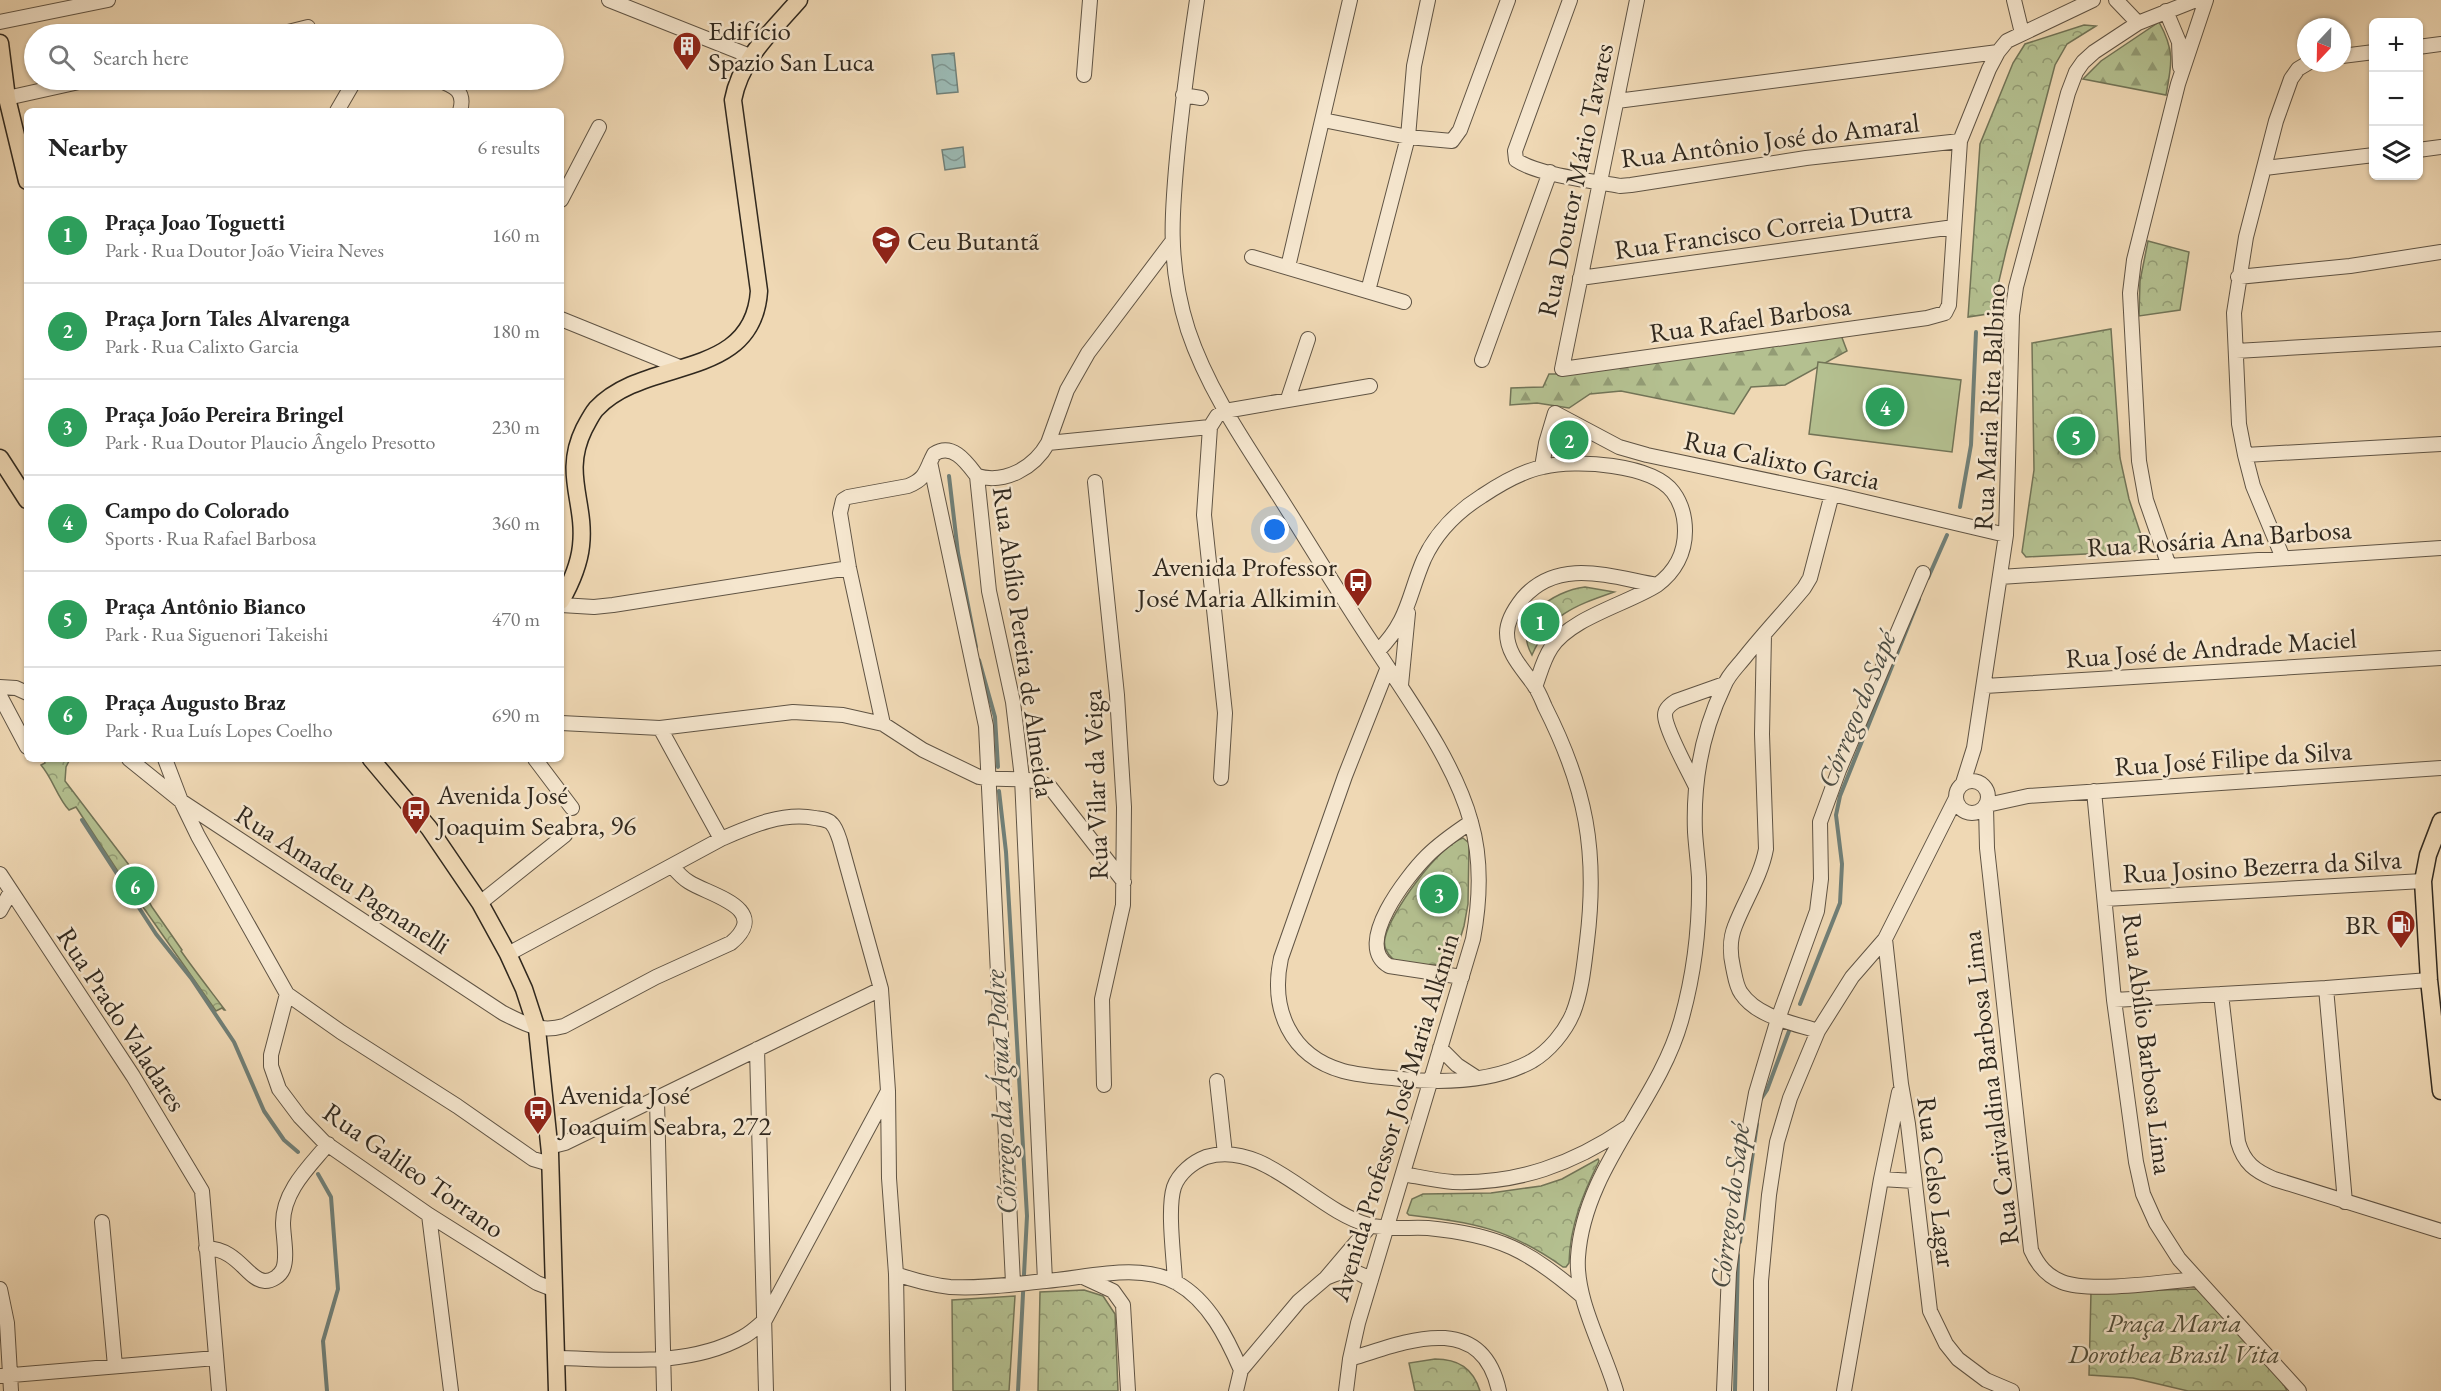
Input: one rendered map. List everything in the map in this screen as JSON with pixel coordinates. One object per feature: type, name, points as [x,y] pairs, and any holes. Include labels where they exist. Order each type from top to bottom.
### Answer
[{"type":"main road","points":[[564,596],[578,562],[581,546],[574,461],[577,443],[595,411],[624,388],[642,379],[682,368],[719,354],[735,344],[746,333],[753,320],[759,291],[733,100],[736,85],[750,57],[799,0]]},
{"type":"main road","points":[[0,43],[7,98],[24,169]]},
{"type":"main road","points":[[0,458],[24,495]]},
{"type":"main road","points":[[371,762],[429,828],[480,903],[524,989],[537,1029],[550,1155],[557,1391]]},
{"type":"main road","points":[[2441,821],[2428,855],[2423,881],[2429,980],[2441,1091]]},
{"type":"street","points":[[0,22],[108,0]]},
{"type":"street","points":[[609,0],[750,57]]},
{"type":"street","points":[[1084,75],[1090,0]]},
{"type":"street","points":[[1185,0],[1195,16]]},
{"type":"street","name":"Avenida Professor José Maria Alkmin","points":[[1197,0],[1174,187],[1171,243],[1188,329],[1225,411],[1401,686],[1446,764],[1472,822],[1477,853],[1479,909],[1462,977],[1371,1280],[1350,1359],[1346,1391]]},
{"type":"street","points":[[1288,267],[1350,0]]},
{"type":"street","points":[[1368,291],[1408,137],[1414,66],[1428,0]]},
{"type":"street","points":[[1323,120],[1408,137],[1446,142],[1457,138],[1508,0]]},
{"type":"street","name":"Rua Antônio José do Amaral","points":[[1570,0],[1515,151],[1516,160],[1550,172],[1600,182],[1631,185],[1806,158],[1960,141]]},
{"type":"street","name":"Rua Doutor Mário Tavares","points":[[1562,369],[1637,0]]},
{"type":"street","points":[[2014,0],[2022,33]]},
{"type":"street","points":[[1953,227],[1960,141],[1998,52],[2007,41],[2093,0]]},
{"type":"street","points":[[2116,0],[2138,23]]},
{"type":"street","name":"Rua Maria Rita Balbino","points":[[1956,798],[1974,748],[2006,536],[2012,325],[2016,288],[2068,93],[2076,72],[2094,52],[2138,23],[2196,0]]},
{"type":"street","points":[[2169,566],[2146,500],[2139,461],[2130,293],[2134,260],[2178,84],[2206,0]]},
{"type":"street","points":[[2166,11],[2179,42],[2181,61],[2178,84]]},
{"type":"street","points":[[2423,46],[2441,44]]},
{"type":"street","points":[[1617,101],[1998,52]]},
{"type":"street","points":[[2351,55],[2369,53]]},
{"type":"street","points":[[2283,558],[2253,486],[2245,455],[2239,424],[2234,313],[2246,237],[2276,121],[2291,79],[2297,70]]},
{"type":"street","points":[[7,98],[43,90]]},
{"type":"street","points":[[341,108],[350,90]]},
{"type":"street","points":[[459,90],[463,98],[461,108]]},
{"type":"street","points":[[1184,96],[1201,98]]},
{"type":"street","points":[[564,194],[599,128]]},
{"type":"street","points":[[2423,149],[2441,147]]},
{"type":"street","points":[[2265,168],[2369,155]]},
{"type":"street","points":[[1482,360],[1550,172]]},
{"type":"street","name":"Rua Francisco Correia Dutra","points":[[1580,278],[1953,227]]},
{"type":"street","name":"Rua Rafael Barbosa","points":[[1562,369],[1927,318],[1945,313],[1949,305],[1953,227]]},
{"type":"street","points":[[883,724],[849,568],[840,504],[848,497],[908,486],[917,482],[923,477],[930,462],[939,451],[950,451],[964,460],[977,476],[993,479],[1019,472],[1037,459],[1048,443],[1068,390],[1088,352],[1171,243]]},
{"type":"street","points":[[2238,277],[2350,266],[2441,252]]},
{"type":"street","points":[[1252,257],[1404,302]]},
{"type":"street","points":[[564,320],[682,368]]},
{"type":"street","points":[[1288,399],[1308,339]]},
{"type":"street","points":[[2236,351],[2441,339]]},
{"type":"street","points":[[1221,778],[1225,713],[1204,515],[1210,427],[1217,416],[1225,411],[1370,386]]},
{"type":"street","name":"Rua Calixto Garcia","points":[[1542,467],[1555,413],[1619,447],[1671,461],[1832,495],[2006,536]]},
{"type":"street","points":[[1048,443],[1210,427]]},
{"type":"street","points":[[2245,455],[2441,444]]},
{"type":"street","name":"Rua Abílio Pereira de Almeida","points":[[930,462],[945,527],[959,608],[981,697],[987,744],[987,779],[1016,1283]]},
{"type":"street","points":[[1377,651],[1389,640],[1408,608],[1425,558],[1442,531],[1466,506],[1499,484],[1542,467],[1575,462],[1605,464],[1649,477],[1673,492],[1685,520],[1684,546],[1673,571],[1642,595],[1586,621],[1560,637],[1551,647],[1535,687]]},
{"type":"street","name":"Rua Abílio Pereira de Almeida","points":[[977,476],[989,591],[1013,702],[1022,778],[1041,1281]]},
{"type":"street","name":"Rua Vilar da Veiga","points":[[1095,482],[1117,695],[1124,807],[1124,882],[1120,925],[1102,999],[1104,1085]]},
{"type":"street","points":[[1616,1391],[1582,1296],[1578,1274],[1578,1254],[1588,1210],[1628,1127],[1659,1078],[1681,1022],[1688,993],[1697,927],[1699,877],[1695,830],[1696,787],[1701,752],[1724,684],[1810,578],[1832,495]]},
{"type":"street","name":"Rua Rosária Ana Barbosa","points":[[2000,576],[2441,548]]},
{"type":"street","points":[[564,603],[613,605],[849,568]]},
{"type":"street","points":[[1388,667],[1345,776],[1295,916],[1276,980],[1283,1017],[1298,1043],[1323,1064],[1359,1075],[1431,1081],[1477,1078],[1522,1066],[1548,1049],[1567,1026],[1573,1013],[1583,975],[1592,875],[1587,819],[1578,785],[1563,743],[1535,687],[1515,660],[1507,633],[1516,607],[1538,585],[1562,574],[1597,573],[1657,585]]},
{"type":"street","points":[[1724,1391],[1729,1272],[1743,1164],[1756,1093],[1778,1019],[1817,912],[1821,879],[1820,822],[1826,802],[1923,573]]},
{"type":"street","points":[[1401,686],[1408,608]]},
{"type":"street","points":[[1764,634],[1762,734],[1766,849],[1764,862],[1734,928],[1731,944],[1732,963],[1740,992],[1754,1007],[1778,1019],[1818,1031]]},
{"type":"street","name":"Rua José de Andrade Maciel","points":[[1985,686],[2441,658]]},
{"type":"street","points":[[1696,787],[1670,732],[1665,712],[1671,704],[1677,701],[1724,684]]},
{"type":"street","points":[[0,687],[24,692]]},
{"type":"street","points":[[0,696],[24,741]]},
{"type":"street","points":[[564,723],[660,728],[793,712],[843,715],[883,724],[942,760],[987,779],[1022,778],[1040,782],[1057,795],[1124,882]]},
{"type":"street","points":[[660,728],[721,839]]},
{"type":"street","name":"Rua Maria Rita Balbino","points":[[1974,748],[1980,802]]},
{"type":"street","name":"Rua Amadeu Pagnanelli","points":[[133,762],[181,801],[503,1013],[537,1029]]},
{"type":"street","points":[[166,762],[198,836],[287,994],[533,1159],[550,1155],[565,1143],[881,989]]},
{"type":"street","points":[[537,762],[573,808]]},
{"type":"street","name":"Rua José Filipe da Silva","points":[[1963,783],[1970,781],[1980,802],[2094,791],[2441,768]]},
{"type":"street","name":"Rua Abílio Barbosa Lima","points":[[2094,791],[2114,1000],[2136,1162],[2144,1194],[2166,1241],[2196,1279],[2252,1337],[2299,1391]]},
{"type":"street","points":[[1956,798],[1958,806],[1980,802]]},
{"type":"street","points":[[1761,1391],[1761,1281],[1768,1195],[1777,1142],[1790,1098],[1818,1031],[1852,977],[1885,939],[1956,798]]},
{"type":"street","points":[[1933,845],[1980,802]]},
{"type":"street","name":"Rua Carivaldina Barbosa Lima","points":[[1980,802],[1988,848],[2031,1250],[2036,1261],[2052,1277],[2078,1286],[2196,1279]]},
{"type":"street","points":[[508,954],[721,839],[778,818],[807,816],[823,819],[832,824],[840,841],[881,989],[896,1274],[898,1391]]},
{"type":"street","points":[[1462,977],[1389,966],[1380,960],[1377,940],[1386,913],[1411,873],[1447,839],[1472,822]]},
{"type":"street","points":[[480,903],[566,835]]},
{"type":"street","points":[[537,1029],[552,1030],[564,1026],[656,977],[731,943],[738,937],[743,918],[735,905],[690,883],[672,866]]},
{"type":"street","name":"Rua Prado Valadares","points":[[0,874],[133,1076],[202,1191],[206,1248]]},
{"type":"street","name":"Rua Josino Bezerra da Silva","points":[[2105,899],[2423,881]]},
{"type":"street","points":[[0,911],[11,891]]},
{"type":"street","name":"Rua Celso Lagar","points":[[1885,939],[1900,1084],[1908,1125],[1927,1295],[1936,1325],[1952,1351],[1986,1380],[2013,1391]]},
{"type":"street","points":[[2114,1000],[2429,980]]},
{"type":"street","points":[[2326,988],[2345,1202]]},
{"type":"street","name":"Rua Galileo Torrano","points":[[287,994],[270,1055],[271,1066],[279,1089],[314,1132],[429,1215],[537,1283],[555,1290]]},
{"type":"street","points":[[2221,994],[2238,1142],[2245,1160],[2260,1173],[2441,1231]]},
{"type":"street","points":[[757,1048],[766,1391]]},
{"type":"street","points":[[1440,1048],[1457,1065],[1477,1078]]},
{"type":"street","points":[[1217,1081],[1225,1154]]},
{"type":"street","points":[[1844,1391],[1900,1084]]},
{"type":"street","points":[[556,1359],[663,1359],[714,1349],[744,1337],[765,1320],[888,1091]]},
{"type":"street","points":[[657,1100],[664,1391]]},
{"type":"street","points":[[1403,1174],[1452,1182],[1527,1176],[1548,1170],[1590,1151],[1628,1127]]},
{"type":"street","points":[[219,1391],[206,1248],[222,1251],[236,1258],[262,1281],[270,1280],[280,1274],[284,1265],[283,1220],[288,1199],[304,1173],[328,1144]]},
{"type":"street","points":[[1175,1282],[1172,1198],[1174,1187],[1186,1169],[1197,1161],[1225,1154],[1249,1157],[1346,1215],[1371,1225],[1458,1231],[1501,1241],[1550,1270],[1582,1296]]},
{"type":"street","points":[[1881,1179],[1914,1181]]},
{"type":"street","points":[[429,1215],[451,1391]]},
{"type":"street","points":[[102,1222],[115,1366]]},
{"type":"street","points":[[1236,1391],[1240,1370],[1299,1301],[1326,1278],[1371,1225]]},
{"type":"street","points":[[1326,1278],[1346,1270],[1353,1270],[1371,1280]]},
{"type":"street","points":[[896,1274],[948,1287],[1119,1273],[1153,1275],[1175,1282],[1191,1293],[1207,1309],[1230,1344],[1240,1370]]},
{"type":"street","points":[[1083,1277],[1113,1291],[1123,1305],[1128,1391]]},
{"type":"street","points":[[0,1289],[7,1323],[5,1375],[11,1391]]},
{"type":"street","points":[[1350,1359],[1420,1339],[1438,1336],[1451,1338],[1475,1348],[1484,1357],[1495,1377],[1498,1391]]},
{"type":"street","points":[[5,1375],[216,1358]]},
{"type":"green space","points":[[2159,22],[2168,41],[2171,57],[2166,95],[2083,79],[2101,61]]},
{"type":"green space","points":[[2084,25],[2096,26],[2067,44],[2055,65],[2006,251],[1995,298],[1994,313],[1968,317],[1980,144],[2013,63],[2025,44]]},
{"type":"green space","points":[[2148,241],[2189,252],[2180,310],[2139,316],[2140,281]]},
{"type":"green space","points":[[2111,329],[2120,458],[2129,499],[2141,535],[2144,536],[2144,551],[2026,557],[2022,552],[2034,470],[2032,343]]},
{"type":"green space","points":[[1841,335],[1847,351],[1785,385],[1751,387],[1734,414],[1621,391],[1590,394],[1569,408],[1537,403],[1510,405],[1511,388],[1543,387],[1549,374],[1568,374]]},
{"type":"green space","points":[[1818,362],[1961,380],[1952,452],[1809,434]]},
{"type":"green space","points":[[1585,587],[1614,592],[1565,613],[1547,630],[1532,655],[1527,642],[1527,630],[1531,619],[1539,609],[1560,594]]},
{"type":"green space","points":[[68,762],[65,781],[129,865],[152,907],[181,951],[225,1010],[222,1008],[216,1011],[117,870],[76,807],[69,810],[65,805],[41,765]]},
{"type":"green space","points":[[1463,838],[1469,843],[1468,904],[1452,965],[1412,964],[1393,959],[1386,950],[1385,941],[1396,913],[1429,866],[1453,843]]},
{"type":"green space","points":[[1598,1159],[1578,1210],[1569,1263],[1566,1267],[1525,1244],[1490,1229],[1407,1213],[1412,1199],[1423,1194],[1491,1193],[1541,1186],[1562,1179]]},
{"type":"green space","name":"Praça Maria Dorothea Brasil Vita","points":[[2197,1289],[2280,1377],[2287,1391],[2188,1391],[2133,1378],[2089,1375],[2091,1292]]},
{"type":"green space","points":[[1084,1290],[1103,1296],[1115,1314],[1118,1391],[1038,1391],[1040,1292]]},
{"type":"green space","points":[[1015,1296],[1009,1391],[953,1391],[952,1300]]},
{"type":"green space","points":[[1443,1359],[1464,1366],[1473,1376],[1480,1391],[1415,1391],[1409,1363]]},
{"type":"water","points":[[954,53],[958,92],[937,94],[932,55]]},
{"type":"water","points":[[963,147],[965,167],[945,170],[942,150]]},
{"type":"waterway","name":"Córrego do Sapé","points":[[1960,507],[1971,445],[1976,332]]},
{"type":"waterway","name":"Córrego da Água Podre","points":[[949,476],[958,553],[976,647]]},
{"type":"waterway","name":"Córrego do Sapé","points":[[1928,578],[1947,535]]},
{"type":"waterway","name":"Córrego do Sapé","points":[[1800,1004],[1840,903],[1842,864],[1836,815],[1840,796],[1919,599]]},
{"type":"waterway","name":"Córrego da Água Podre","points":[[979,660],[995,717],[998,767]]},
{"type":"waterway","name":"Córrego da Água Podre","points":[[999,791],[1006,852],[1027,1216],[1018,1391]]},
{"type":"waterway","points":[[82,820],[156,934],[191,978],[234,1042],[264,1111],[284,1140],[298,1152]]},
{"type":"waterway","name":"Córrego do Sapé","points":[[1761,1099],[1767,1090],[1789,1031]]},
{"type":"waterway","name":"Córrego do Sapé","points":[[1740,1242],[1757,1124]]},
{"type":"waterway","points":[[318,1174],[331,1197],[338,1289],[323,1341],[327,1391]]},
{"type":"waterway","name":"Córrego do Sapé","points":[[1735,1391],[1738,1255]]},
{"type":"place","name":"Edifício Spazio San Luca","points":[[687,72]]},
{"type":"place","name":"Ceu Butantã","points":[[886,266]]},
{"type":"place","name":"Campo do Colorado","points":[[1885,407]]},
{"type":"place","name":"Praça Antônio Bianco","points":[[2076,436]]},
{"type":"place","name":"Praça Jorn Tales Alvarenga","points":[[1569,440]]},
{"type":"place","name":"Avenida Professor José Maria Alkimin","points":[[1358,608]]},
{"type":"place","name":"Praça Joao Toguetti","points":[[1540,622]]},
{"type":"place","name":"Avenida José Joaquim Seabra, 96","points":[[416,836]]},
{"type":"place","name":"Praça Augusto Braz","points":[[135,886]]},
{"type":"place","name":"Praça João Pereira Bringel","points":[[1439,894]]},
{"type":"place","name":"BR","points":[[2401,950]]},
{"type":"place","name":"Avenida José Joaquim Seabra, 272","points":[[538,1136]]}]
